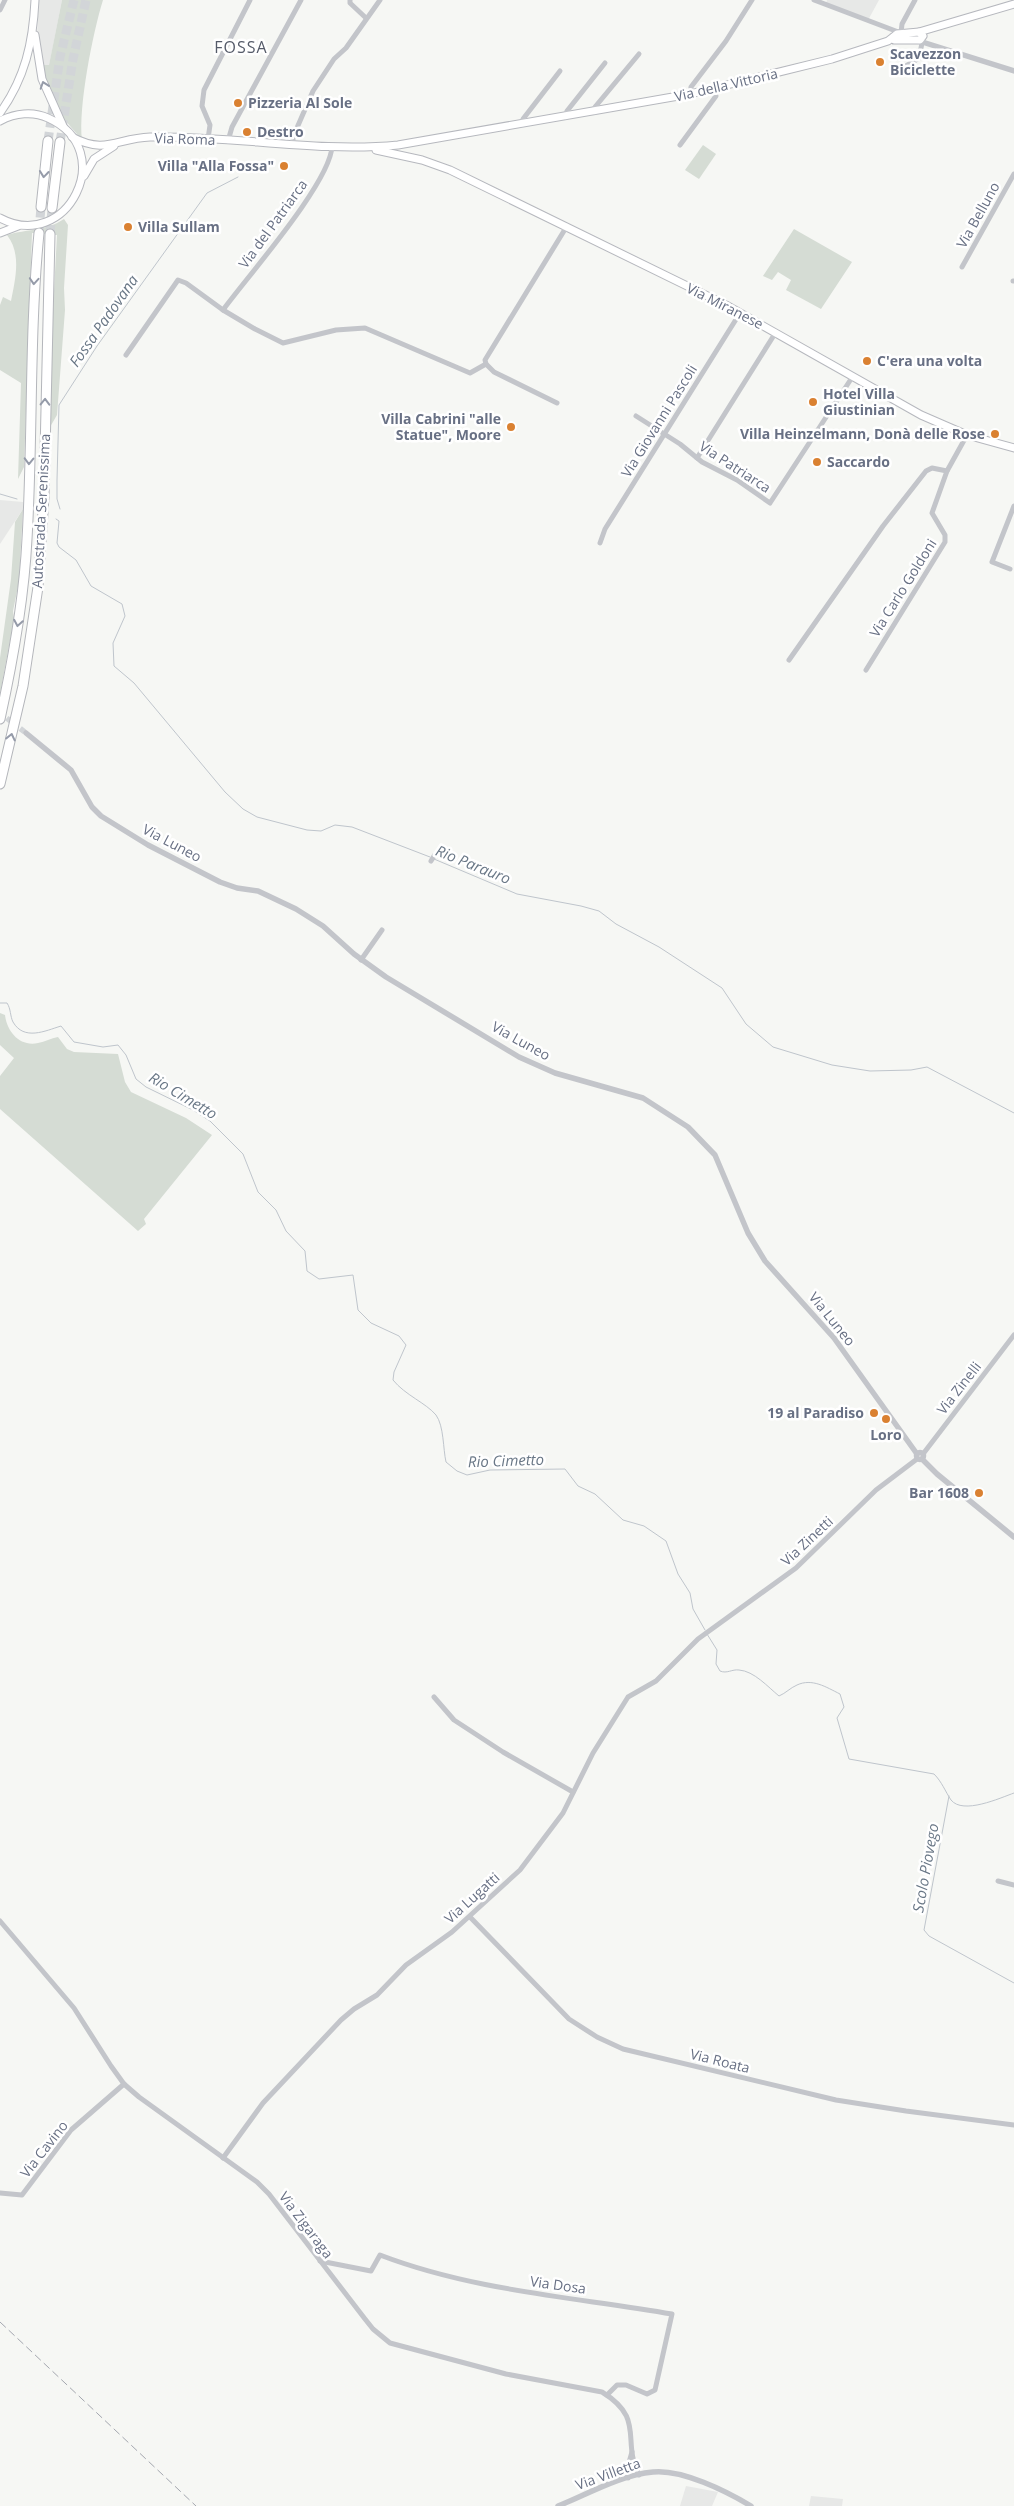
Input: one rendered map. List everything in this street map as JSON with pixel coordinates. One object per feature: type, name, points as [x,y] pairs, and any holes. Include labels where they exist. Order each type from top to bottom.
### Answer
[{"type":"highway","points":[[41,206],[48,140]]},
{"type":"highway","points":[[52,208],[60,142]]},
{"type":"highway","name":"Autostrada Serenissima","points":[[0,719],[20,613],[27,539],[32,331],[38,233]]},
{"type":"highway","name":"Autostrada Serenissima","points":[[0,784],[23,686],[38,588],[44,497],[50,234]]},
{"type":"main road","points":[[0,113],[14,93],[27,62],[35,0]]},
{"type":"main road","name":"Via della Vittoria","points":[[894,38],[922,39],[953,22],[1014,4]]},
{"type":"main road","points":[[34,18],[38,65],[42,79],[64,129]]},
{"type":"main road","name":"Via della Vittoria","points":[[415,143],[690,94],[855,52],[894,38],[901,33],[922,39]]},
{"type":"main road","points":[[0,121],[16,115],[34,114],[52,120],[64,129],[72,137],[81,156],[81,182]]},
{"type":"main road","name":"Via Roma","points":[[72,137],[93,146],[148,138],[254,142]]},
{"type":"main road","name":"Via Miranese","points":[[254,142],[362,147],[415,143]]},
{"type":"main road","points":[[415,143],[412,149],[415,155]]},
{"type":"main road","points":[[0,233],[21,225],[44,223],[57,216],[73,200],[91,161],[116,144]]},
{"type":"main road","name":"Via Miranese","points":[[398,145],[415,155],[567,226],[740,313],[921,415],[967,434],[1014,448]]},
{"type":"main road","name":"Via Miranese","points":[[362,147],[434,163]]},
{"type":"main road","points":[[0,218],[21,225]]},
{"type":"street","points":[[0,10],[5,0]]},
{"type":"street","points":[[208,140],[210,125],[202,106],[204,90],[250,0]]},
{"type":"street","points":[[228,141],[232,126],[301,0]]},
{"type":"street","points":[[350,0],[350,3],[366,18]]},
{"type":"street","points":[[293,144],[293,137],[313,91],[334,59],[346,48],[380,0]]},
{"type":"street","points":[[690,94],[691,88],[726,41],[752,0]]},
{"type":"street","points":[[814,0],[901,33],[902,24],[915,0]]},
{"type":"street","points":[[888,28],[894,38]]},
{"type":"street","points":[[906,66],[919,58],[922,39],[1014,71]]},
{"type":"street","points":[[595,112],[595,106],[639,54]]},
{"type":"street","points":[[566,117],[567,111],[606,63]]},
{"type":"street","points":[[524,124],[523,119],[560,71]]},
{"type":"street","points":[[680,145],[716,96],[714,88]]},
{"type":"street","name":"Via del Patriarca","points":[[223,310],[311,192],[329,160],[332,146]]},
{"type":"street","name":"Via Belluno","points":[[962,267],[1014,174]]},
{"type":"street","points":[[126,355],[178,280],[186,283],[223,310],[283,343],[336,330],[364,328],[470,373],[474,373],[486,364],[487,355],[567,226]]},
{"type":"street","name":"Via Giovanni Pascoli","points":[[600,543],[605,529],[740,313]]},
{"type":"street","points":[[697,458],[776,332]]},
{"type":"street","points":[[486,364],[494,372],[557,403]]},
{"type":"street","name":"Via Patriarca","points":[[636,416],[664,433],[697,458],[738,480],[770,502],[853,376]]},
{"type":"street","name":"Via Carlo Goldoni","points":[[866,670],[946,542],[945,535],[932,513],[948,471],[967,434]]},
{"type":"street","points":[[789,660],[883,526],[928,470],[932,468],[948,471]]},
{"type":"street","points":[[1010,569],[992,562],[1014,506]]},
{"type":"street","name":"Via Luneo","points":[[26,733],[71,770],[92,806],[112,824],[220,882],[238,888],[258,890],[296,908],[323,926],[361,960],[410,992],[519,1057],[555,1073],[643,1098],[672,1114],[701,1138],[715,1155],[740,1215],[756,1247],[834,1338],[920,1456],[937,1474],[1014,1538]]},
{"type":"street","points":[[361,960],[382,930]]},
{"type":"street","name":"Via Zinelli","points":[[920,1456],[1014,1336]]},
{"type":"street","name":"Via Zinetti","points":[[707,1633],[796,1568],[876,1490],[920,1456]]},
{"type":"street","name":"Via Lugatti","points":[[223,2158],[263,2102],[341,2020],[354,2009],[377,1995],[406,1965],[437,1944],[470,1917],[520,1870],[563,1813],[593,1753],[625,1700],[656,1681],[707,1633]]},
{"type":"street","points":[[434,1697],[454,1720],[503,1752],[573,1792]]},
{"type":"street","points":[[998,1881],[1014,1885]]},
{"type":"street","name":"Via Roata","points":[[470,1917],[570,2019],[585,2030],[617,2047],[836,2100],[1014,2124]]},
{"type":"street","name":"Via Zigaraga","points":[[0,1921],[74,2008],[124,2084],[139,2098],[223,2158],[269,2194],[373,2329],[390,2343],[506,2374],[592,2388],[607,2395],[614,2400],[627,2416],[632,2434],[632,2452],[628,2466],[628,2478]]},
{"type":"street","name":"Via Cavino","points":[[0,2192],[19,2196],[26,2192],[71,2130],[124,2084]]},
{"type":"street","name":"Via Dosa","points":[[320,2261],[371,2271],[380,2255],[437,2275],[498,2288],[672,2314],[654,2392],[647,2394],[620,2384],[615,2386],[607,2395]]},
{"type":"street","name":"Via Zigaraga","points":[[632,2452],[639,2475]]},
{"type":"street","name":"Via Villetta","points":[[558,2506],[628,2478],[661,2472],[684,2477],[727,2492],[751,2506]]},
{"type":"shaded area","points":[[39,0],[62,0],[49,66],[41,65],[37,34]]},
{"type":"shaded area","points":[[62,0],[103,0],[84,90],[81,126],[82,140],[58,112],[41,65],[49,65]]},
{"type":"shaded area","points":[[827,0],[879,0],[867,22],[825,6]]},
{"type":"shaded area","points":[[703,145],[716,154],[699,179],[685,170]]},
{"type":"shaded area","points":[[64,219],[68,225],[64,288],[65,310],[57,415],[50,427],[51,347],[57,235],[32,233],[24,467],[18,479],[21,383],[0,370],[0,305],[3,297],[11,301],[16,267],[15,250],[7,235],[43,228]]},
{"type":"shaded area","points":[[794,229],[852,262],[821,309],[786,290],[791,280],[778,272],[772,280],[763,276]]},
{"type":"shaded area","points":[[0,500],[23,502],[23,509],[0,544]]},
{"type":"shaded area","points":[[23,509],[19,581],[0,694],[0,658],[11,579],[15,522]]},
{"type":"shaded area","points":[[0,1013],[5,1015],[8,1027],[15,1037],[26,1043],[38,1043],[58,1037],[67,1049],[74,1052],[118,1054],[125,1082],[131,1092],[186,1118],[212,1135],[144,1219],[146,1224],[138,1231],[0,1109],[0,1076],[14,1058],[0,1045]]},
{"type":"shaded area","points":[[686,2486],[718,2492],[712,2506],[680,2506]]},
{"type":"shaded area","points":[[811,2496],[843,2499],[842,2506],[809,2506]]},
{"type":"waterway","name":"Fossa Padovana","points":[[60,509],[57,499],[59,405],[97,346],[207,193],[238,177]]},
{"type":"waterway","name":"Rio Parauro","points":[[0,494],[17,499]]},
{"type":"waterway","name":"Rio Parauro","points":[[56,519],[59,521],[57,543],[59,547],[76,560],[91,586],[122,604],[125,616],[113,643],[114,666],[134,683],[225,792],[243,809],[257,817],[307,830],[321,831],[335,825],[352,827],[430,857]]},
{"type":"waterway","name":"Rio Parauro","points":[[434,859],[517,894],[599,911],[616,924],[659,947],[722,988],[746,1024],[773,1047],[832,1065],[870,1071],[911,1070],[927,1067],[1014,1113]]},
{"type":"waterway","name":"Rio Cimetto","points":[[0,1003],[7,1003],[13,1022],[23,1031],[35,1033],[61,1026],[74,1042],[103,1047],[118,1045],[126,1055],[136,1079],[146,1087],[193,1110],[210,1121],[243,1154],[258,1192],[276,1210],[286,1231],[305,1251],[307,1271],[319,1279],[353,1275],[358,1310],[371,1323],[399,1336],[406,1345],[394,1372],[393,1380],[436,1415],[442,1431],[446,1462],[457,1471],[467,1475],[490,1470],[565,1469],[578,1486],[595,1494],[623,1520],[644,1526],[666,1541],[678,1574],[690,1593],[693,1609],[705,1630]]},
{"type":"waterway","name":"Rio Cimetto","points":[[707,1634],[717,1650],[716,1664],[720,1671],[739,1670],[750,1673],[779,1696],[797,1685],[808,1682],[819,1684],[840,1694],[844,1707],[837,1718],[849,1759],[934,1774],[951,1800],[964,1806],[982,1804],[1014,1793]]},
{"type":"waterway","name":"Scolo Piovego","points":[[949,1796],[924,1930],[929,1936],[1014,1983]]},
{"type":"tunnel","points":[[48,141],[60,57],[74,0]]},
{"type":"tunnel","points":[[60,142],[73,59],[86,0]]},
{"type":"tunnel","points":[[39,231],[41,207]]},
{"type":"tunnel","points":[[50,234],[52,208]]},
{"type":"tunnel","points":[[0,713],[26,733]]},
{"type":"railway","points":[[0,2322],[196,2506]]},
{"type":"place","name":"Scavezzon Biciclette","points":[[880,62]]},
{"type":"place","name":"Pizzeria Al Sole","points":[[238,103]]},
{"type":"place","name":"Destro","points":[[247,132]]},
{"type":"place","name":"Villa \"Alla Fossa\"","points":[[284,166]]},
{"type":"place","name":"Villa Sullam","points":[[128,227]]},
{"type":"place","name":"C'era una volta","points":[[867,361]]},
{"type":"place","name":"Hotel Villa Giustinian","points":[[813,402]]},
{"type":"place","name":"Villa Cabrini \"alle Statue\", Moore","points":[[511,427]]},
{"type":"place","name":"Villa Heinzelmann, Donà delle Rose","points":[[995,434]]},
{"type":"place","name":"Saccardo","points":[[817,462]]},
{"type":"place","name":"19 al Paradiso","points":[[874,1413]]},
{"type":"place","name":"Loro","points":[[886,1419]]},
{"type":"place","name":"Bar 1608","points":[[979,1493]]},
{"type":"district","name":"FOSSA","points":[[241,47]]}]
